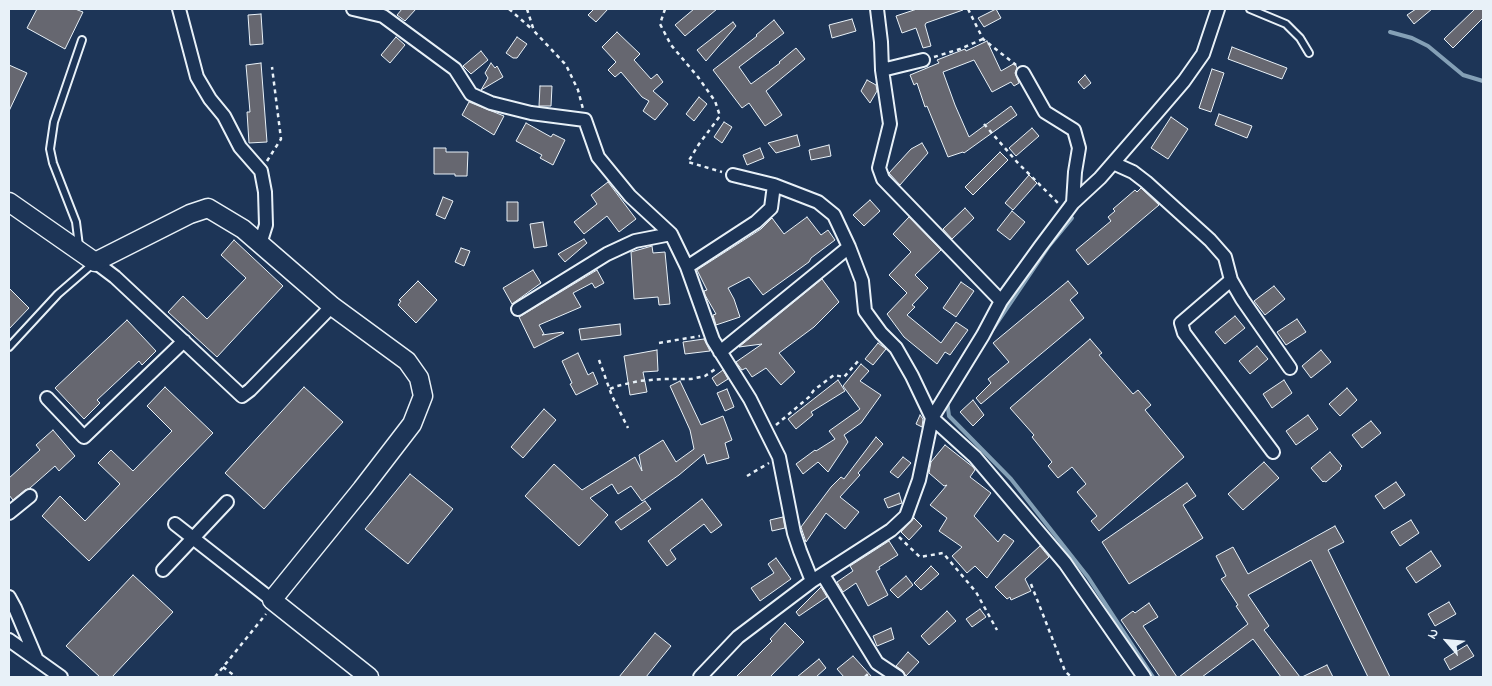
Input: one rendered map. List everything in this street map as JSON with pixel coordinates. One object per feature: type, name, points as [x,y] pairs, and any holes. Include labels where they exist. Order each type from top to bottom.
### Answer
[{"type":"street","points":[[179,9],[197,77],[210,99],[224,116],[240,148],[262,171],[266,225],[260,244]]},
{"type":"street","points":[[353,9],[383,16],[455,69],[471,94],[491,103],[531,113],[585,120],[598,157],[630,196],[671,234],[688,267],[711,335],[750,399],[779,457],[794,533],[800,551],[877,663],[898,677]]},
{"type":"street","points":[[877,9],[882,70],[890,124],[879,168],[883,179],[1000,301]]},
{"type":"street","points":[[700,677],[738,637],[818,578],[891,530],[906,516],[919,480],[932,418],[983,335],[1000,301],[1070,208],[1184,81],[1203,54],[1218,9]]},
{"type":"street","points":[[882,70],[923,60]]},
{"type":"street","points":[[1023,74],[1045,112],[1074,130],[1079,148],[1070,208]]},
{"type":"street","points":[[1113,162],[1133,172],[1210,240],[1225,257],[1231,280],[1242,299],[1290,368]]},
{"type":"street","points":[[734,175],[774,185],[818,202],[834,215],[862,281],[865,311],[881,333],[896,348],[932,418],[976,457],[1065,563],[1144,677]]},
{"type":"street","points":[[688,267],[756,222],[771,208],[774,185]]},
{"type":"street","points":[[9,202],[79,249],[115,277],[242,396],[332,306]]},
{"type":"street","points":[[95,262],[190,214],[208,208],[243,229],[332,306],[407,361],[419,378],[423,396],[412,424],[274,602]]},
{"type":"street","points":[[518,309],[608,254],[635,241],[671,234]]},
{"type":"street","points":[[723,356],[849,247]]},
{"type":"street","points":[[1231,280],[1181,323],[1184,333],[1273,452]]},
{"type":"street","points":[[47,398],[84,437],[184,341]]},
{"type":"street","points":[[9,513],[30,496]]},
{"type":"street","points":[[163,570],[227,502]]},
{"type":"street","points":[[176,524],[369,677]]},
{"type":"street","points":[[9,597],[37,660]]},
{"type":"street","points":[[9,640],[61,677]]},
{"type":"lane","points":[[1250,9],[1286,24],[1300,38],[1309,53]]},
{"type":"lane","points":[[79,249],[76,222],[53,163],[50,149],[54,122],[82,40]]},
{"type":"lane","points":[[9,347],[58,294],[95,262]]},
{"type":"path","points":[[509,9],[534,31],[566,65],[578,90],[585,120]]},
{"type":"path","points":[[527,9],[534,31]]},
{"type":"path","points":[[665,9],[660,24],[671,45],[715,101],[720,116],[698,144],[688,162],[734,175]]},
{"type":"path","points":[[968,9],[983,39],[1016,65],[1023,74]]},
{"type":"path","points":[[923,60],[960,49],[983,39]]},
{"type":"path","points":[[262,171],[281,139],[272,67]]},
{"type":"path","points":[[984,124],[1017,162],[1070,208]]},
{"type":"path","points":[[660,343],[711,335]]},
{"type":"path","points":[[610,389],[639,381],[663,378],[691,379],[705,376],[723,356]]},
{"type":"path","points":[[599,360],[628,428]]},
{"type":"path","points":[[767,432],[821,385],[834,376],[844,378],[859,360]]},
{"type":"path","points":[[747,476],[779,457]]},
{"type":"path","points":[[891,530],[920,557],[943,553],[976,592],[997,630]]},
{"type":"path","points":[[1031,584],[1065,671],[1071,677]]},
{"type":"path","points":[[215,677],[274,602]]},
{"type":"path","points":[[223,667],[236,677]]},
{"type":"building","points":[[37,9],[75,9],[83,12],[65,49],[27,28]]},
{"type":"building","points":[[402,9],[416,9],[405,21],[397,15]]},
{"type":"building","points":[[594,9],[608,9],[596,22],[588,15]]},
{"type":"building","points":[[694,9],[717,9],[685,36],[675,25]]},
{"type":"building","points":[[917,9],[963,10],[926,23],[931,46],[923,48],[916,28],[902,33],[896,16]]},
{"type":"building","points":[[996,9],[1001,18],[984,27],[978,18]]},
{"type":"building","points":[[1416,9],[1432,9],[1414,24],[1407,15]]},
{"type":"building","points":[[1475,9],[1483,9],[1483,18],[1453,48],[1444,39]]},
{"type":"building","points":[[261,14],[263,44],[250,45],[248,15]]},
{"type":"building","points":[[852,19],[856,31],[832,38],[829,25]]},
{"type":"building","points":[[774,20],[784,33],[739,67],[751,84],[780,63],[796,48],[805,59],[766,91],[782,115],[765,126],[749,103],[742,108],[713,70],[757,36]]},
{"type":"building","points":[[733,22],[736,26],[706,61],[697,50]]},
{"type":"building","points":[[617,32],[640,54],[634,60],[651,79],[657,74],[663,82],[653,91],[668,104],[655,120],[643,111],[649,101],[642,97],[621,72],[615,77],[608,70],[616,62],[602,47]]},
{"type":"building","points":[[396,37],[405,45],[390,63],[381,55]]},
{"type":"building","points":[[517,37],[527,44],[517,58],[513,58],[506,53]]},
{"type":"building","points":[[987,41],[1001,71],[1015,63],[1017,68],[1015,73],[1019,83],[1014,86],[1011,82],[992,92],[974,60],[943,72],[955,105],[969,137],[1011,106],[1017,115],[964,153],[948,157],[927,106],[925,107],[917,83],[914,85],[910,75],[939,63],[937,60],[965,49],[966,51]]},
{"type":"building","points":[[1232,47],[1287,68],[1282,79],[1228,59]]},
{"type":"building","points":[[481,51],[488,60],[471,74],[463,66]]},
{"type":"building","points":[[261,63],[267,142],[249,143],[247,112],[250,112],[246,65]]},
{"type":"building","points":[[491,63],[495,68],[497,66],[503,77],[481,90],[488,78],[485,73]]},
{"type":"building","points":[[9,65],[27,73],[9,111]]},
{"type":"building","points":[[1212,69],[1224,73],[1211,112],[1199,108]]},
{"type":"building","points":[[1085,75],[1091,83],[1084,89],[1078,82]]},
{"type":"building","points":[[867,80],[876,85],[877,91],[870,103],[861,91]]},
{"type":"building","points":[[540,86],[552,86],[551,106],[539,106]]},
{"type":"building","points":[[699,97],[707,104],[694,121],[686,114]]},
{"type":"building","points":[[469,102],[504,116],[494,135],[462,115]]},
{"type":"building","points":[[1219,114],[1252,126],[1247,138],[1215,125]]},
{"type":"building","points":[[1171,117],[1188,129],[1168,159],[1151,148]]},
{"type":"building","points":[[724,122],[732,127],[722,143],[714,137]]},
{"type":"building","points":[[526,123],[551,137],[553,134],[565,140],[553,165],[540,158],[542,155],[516,141]]},
{"type":"building","points":[[1032,128],[1039,136],[1016,156],[1009,148]]},
{"type":"building","points":[[797,135],[800,146],[776,153],[768,143]]},
{"type":"building","points":[[922,143],[928,153],[900,185],[889,173],[911,149]]},
{"type":"building","points":[[829,145],[831,156],[811,160],[809,150]]},
{"type":"building","points":[[434,148],[446,148],[446,152],[468,152],[467,176],[434,174]]},
{"type":"building","points":[[760,148],[764,158],[747,165],[743,155]]},
{"type":"building","points":[[1000,152],[1008,160],[973,195],[965,187]]},
{"type":"building","points":[[1029,175],[1037,183],[1013,210],[1005,203]]},
{"type":"building","points":[[608,182],[636,219],[619,232],[607,216],[584,234],[574,222],[597,204],[591,195]]},
{"type":"building","points":[[1141,188],[1159,205],[1088,265],[1076,250],[1111,221],[1108,217],[1115,211],[1113,209],[1135,190],[1137,192]]},
{"type":"building","points":[[443,197],[453,201],[445,219],[436,215]]},
{"type":"building","points":[[870,200],[880,211],[864,226],[853,215]]},
{"type":"building","points":[[507,202],[518,202],[518,221],[507,221]]},
{"type":"building","points":[[965,208],[974,218],[952,239],[943,229]]},
{"type":"building","points":[[1012,211],[1025,222],[1010,240],[997,230]]},
{"type":"building","points":[[807,217],[821,235],[828,230],[835,240],[811,258],[809,262],[763,295],[749,277],[728,288],[740,317],[716,325],[713,315],[716,314],[705,295],[704,291],[707,290],[697,270],[761,229],[772,218],[784,234]]},
{"type":"building","points":[[909,217],[941,250],[915,275],[928,288],[912,305],[915,307],[907,315],[941,343],[956,322],[968,330],[950,355],[945,352],[937,364],[904,337],[887,314],[907,293],[889,275],[911,252],[893,234]]},
{"type":"building","points":[[543,222],[547,246],[534,248],[530,224]]},
{"type":"building","points":[[584,239],[587,243],[565,262],[558,254]]},
{"type":"building","points":[[234,240],[283,286],[217,357],[168,312],[183,296],[207,319],[246,278],[221,255]]},
{"type":"building","points":[[652,246],[653,253],[665,252],[670,304],[659,305],[658,297],[634,299],[631,252]]},
{"type":"building","points":[[461,248],[470,251],[464,266],[455,262]]},
{"type":"building","points":[[533,270],[541,283],[512,304],[503,288]]},
{"type":"building","points":[[597,270],[604,283],[595,288],[592,283],[573,293],[581,307],[539,325],[544,334],[542,335],[564,333],[534,348],[519,317]]},
{"type":"building","points":[[822,279],[839,302],[814,327],[779,353],[795,372],[781,385],[766,368],[752,377],[746,368],[742,370],[736,362],[762,344],[739,347]]},
{"type":"building","points":[[418,281],[437,300],[416,323],[398,305],[401,301],[399,300]]},
{"type":"building","points":[[1068,281],[1078,293],[1070,300],[1084,318],[981,404],[976,398],[991,383],[988,379],[1009,362],[993,343]]},
{"type":"building","points":[[961,282],[974,291],[956,317],[943,308]]},
{"type":"building","points":[[1274,286],[1285,299],[1265,315],[1254,301]]},
{"type":"building","points":[[9,288],[29,308],[9,329]]},
{"type":"building","points":[[1235,316],[1245,328],[1225,344],[1215,332]]},
{"type":"building","points":[[1297,319],[1306,332],[1286,345],[1277,332]]},
{"type":"building","points":[[127,320],[156,351],[142,365],[139,361],[97,400],[100,403],[84,419],[55,388]]},
{"type":"building","points":[[620,324],[621,335],[581,340],[579,329]]},
{"type":"building","points":[[704,339],[710,351],[685,354],[683,342]]},
{"type":"building","points":[[1090,339],[1102,353],[1099,355],[1133,394],[1138,390],[1151,405],[1145,410],[1184,457],[1099,531],[1091,521],[1097,516],[1077,492],[1086,484],[1072,467],[1058,478],[1048,466],[1052,462],[1032,437],[1034,435],[1010,408]]},
{"type":"building","points":[[878,343],[886,349],[873,365],[865,359]]},
{"type":"building","points":[[1257,346],[1268,359],[1250,374],[1239,361]]},
{"type":"building","points":[[657,350],[658,371],[643,372],[647,392],[630,395],[624,356]]},
{"type":"building","points":[[1321,350],[1331,362],[1311,378],[1302,366]]},
{"type":"building","points":[[578,353],[588,375],[593,372],[598,384],[576,395],[562,361]]},
{"type":"building","points":[[861,364],[869,371],[860,381],[881,395],[861,423],[844,435],[848,442],[828,472],[818,462],[803,474],[796,464],[815,450],[835,439],[829,431],[860,409],[843,386]]},
{"type":"building","points":[[723,370],[728,379],[717,386],[712,378]]},
{"type":"building","points":[[838,380],[845,391],[811,412],[813,415],[796,429],[788,419]]},
{"type":"building","points":[[1284,380],[1292,393],[1272,408],[1263,394]]},
{"type":"building","points":[[680,381],[701,425],[723,416],[732,440],[725,443],[729,458],[707,464],[704,454],[679,475],[642,501],[631,486],[618,494],[612,484],[590,498],[608,515],[579,546],[525,496],[554,464],[582,490],[635,457],[642,471],[639,455],[663,440],[676,462],[694,449],[690,430],[670,386]]},
{"type":"building","points":[[165,387],[213,433],[89,561],[42,516],[60,496],[85,521],[120,484],[98,463],[111,450],[133,471],[172,431],[147,406]]},
{"type":"building","points":[[304,387],[343,422],[264,509],[225,473]]},
{"type":"building","points":[[1347,388],[1357,400],[1340,416],[1329,404]]},
{"type":"building","points":[[727,389],[734,407],[725,411],[717,393]]},
{"type":"building","points":[[973,400],[984,415],[973,426],[960,412]]},
{"type":"building","points":[[544,409],[556,420],[523,458],[511,447]]},
{"type":"building","points":[[920,415],[923,419],[922,427],[916,424]]},
{"type":"building","points":[[1308,415],[1318,429],[1296,445],[1286,431]]},
{"type":"building","points":[[1371,421],[1381,433],[1362,448],[1352,435]]},
{"type":"building","points":[[53,430],[75,456],[59,471],[55,466],[13,500],[9,495],[9,478],[40,450],[36,445]]},
{"type":"building","points":[[876,437],[883,444],[858,473],[860,475],[840,497],[859,512],[845,529],[826,513],[806,542],[801,527],[831,487],[841,477],[844,479]]},
{"type":"building","points":[[945,445],[973,467],[975,470],[970,477],[991,493],[974,516],[998,542],[1004,534],[1014,541],[987,578],[975,566],[967,573],[952,556],[962,547],[939,531],[947,518],[930,505],[947,485],[944,486],[929,473],[931,462]]},
{"type":"building","points":[[1330,452],[1342,466],[1326,482],[1323,482],[1311,468]]},
{"type":"building","points":[[903,457],[911,463],[898,478],[890,472]]},
{"type":"building","points":[[1264,462],[1279,478],[1243,510],[1228,494]]},
{"type":"building","points":[[410,474],[453,509],[408,564],[365,529]]},
{"type":"building","points":[[1396,482],[1405,495],[1384,509],[1375,496]]},
{"type":"building","points":[[1187,483],[1196,496],[1183,505],[1203,538],[1129,584],[1102,542]]},
{"type":"building","points":[[899,493],[902,503],[888,508],[884,499]]},
{"type":"building","points":[[702,499],[722,525],[711,533],[704,524],[670,550],[676,559],[667,566],[648,541]]},
{"type":"building","points":[[645,501],[651,509],[621,530],[615,522]]},
{"type":"building","points":[[783,517],[785,528],[772,531],[770,520]]},
{"type":"building","points":[[914,518],[922,526],[909,540],[901,532]]},
{"type":"building","points":[[1411,520],[1419,533],[1400,546],[1391,532]]},
{"type":"building","points":[[1335,526],[1344,542],[1328,550],[1390,677],[1368,677],[1311,560],[1248,595],[1269,626],[1264,630],[1300,677],[1281,677],[1253,639],[1202,677],[1179,677],[1248,624],[1221,579],[1226,576],[1216,556],[1233,547],[1248,574]]},
{"type":"building","points":[[889,541],[898,555],[876,571],[888,595],[868,606],[856,583],[843,592],[837,582],[853,571],[850,566]]},
{"type":"building","points":[[1040,546],[1049,557],[1025,579],[1031,591],[1011,600],[1010,597],[1007,599],[995,587]]},
{"type":"building","points":[[1431,551],[1441,566],[1416,583],[1406,568]]},
{"type":"building","points":[[776,558],[791,579],[760,601],[751,588],[774,573],[768,564]]},
{"type":"building","points":[[931,566],[939,574],[921,590],[914,583]]},
{"type":"building","points":[[133,575],[173,612],[112,677],[100,677],[66,646]]},
{"type":"building","points":[[906,576],[913,585],[898,598],[890,590]]},
{"type":"building","points":[[821,587],[827,597],[799,616],[796,612]]},
{"type":"building","points":[[1449,602],[1456,614],[1435,626],[1428,614]]},
{"type":"building","points":[[1149,603],[1158,617],[1143,626],[1177,677],[1160,677],[1121,620]]},
{"type":"building","points":[[980,609],[986,617],[972,627],[966,619]]},
{"type":"building","points":[[947,611],[956,621],[929,645],[921,636]]},
{"type":"building","points":[[785,623],[804,642],[770,677],[736,677],[772,641],[770,639]]},
{"type":"building","points":[[891,628],[894,639],[877,646],[873,636]]},
{"type":"building","points":[[655,633],[671,646],[646,677],[619,677]]},
{"type":"building","points":[[1467,645],[1474,656],[1450,670],[1444,659]]},
{"type":"building","points":[[908,652],[919,662],[906,676],[896,666]]},
{"type":"building","points":[[853,656],[872,677],[844,677],[837,669]]},
{"type":"building","points":[[819,659],[826,668],[816,677],[797,677]]},
{"type":"building","points":[[1327,665],[1333,677],[1302,677]]},
{"type":"waterway","points":[[1390,32],[1412,38],[1428,46],[1463,75],[1483,81]]},
{"type":"waterway","points":[[993,329],[1049,246],[1072,218]]},
{"type":"waterway","points":[[947,401],[949,416],[1011,479],[1088,577],[1153,677]]}]
